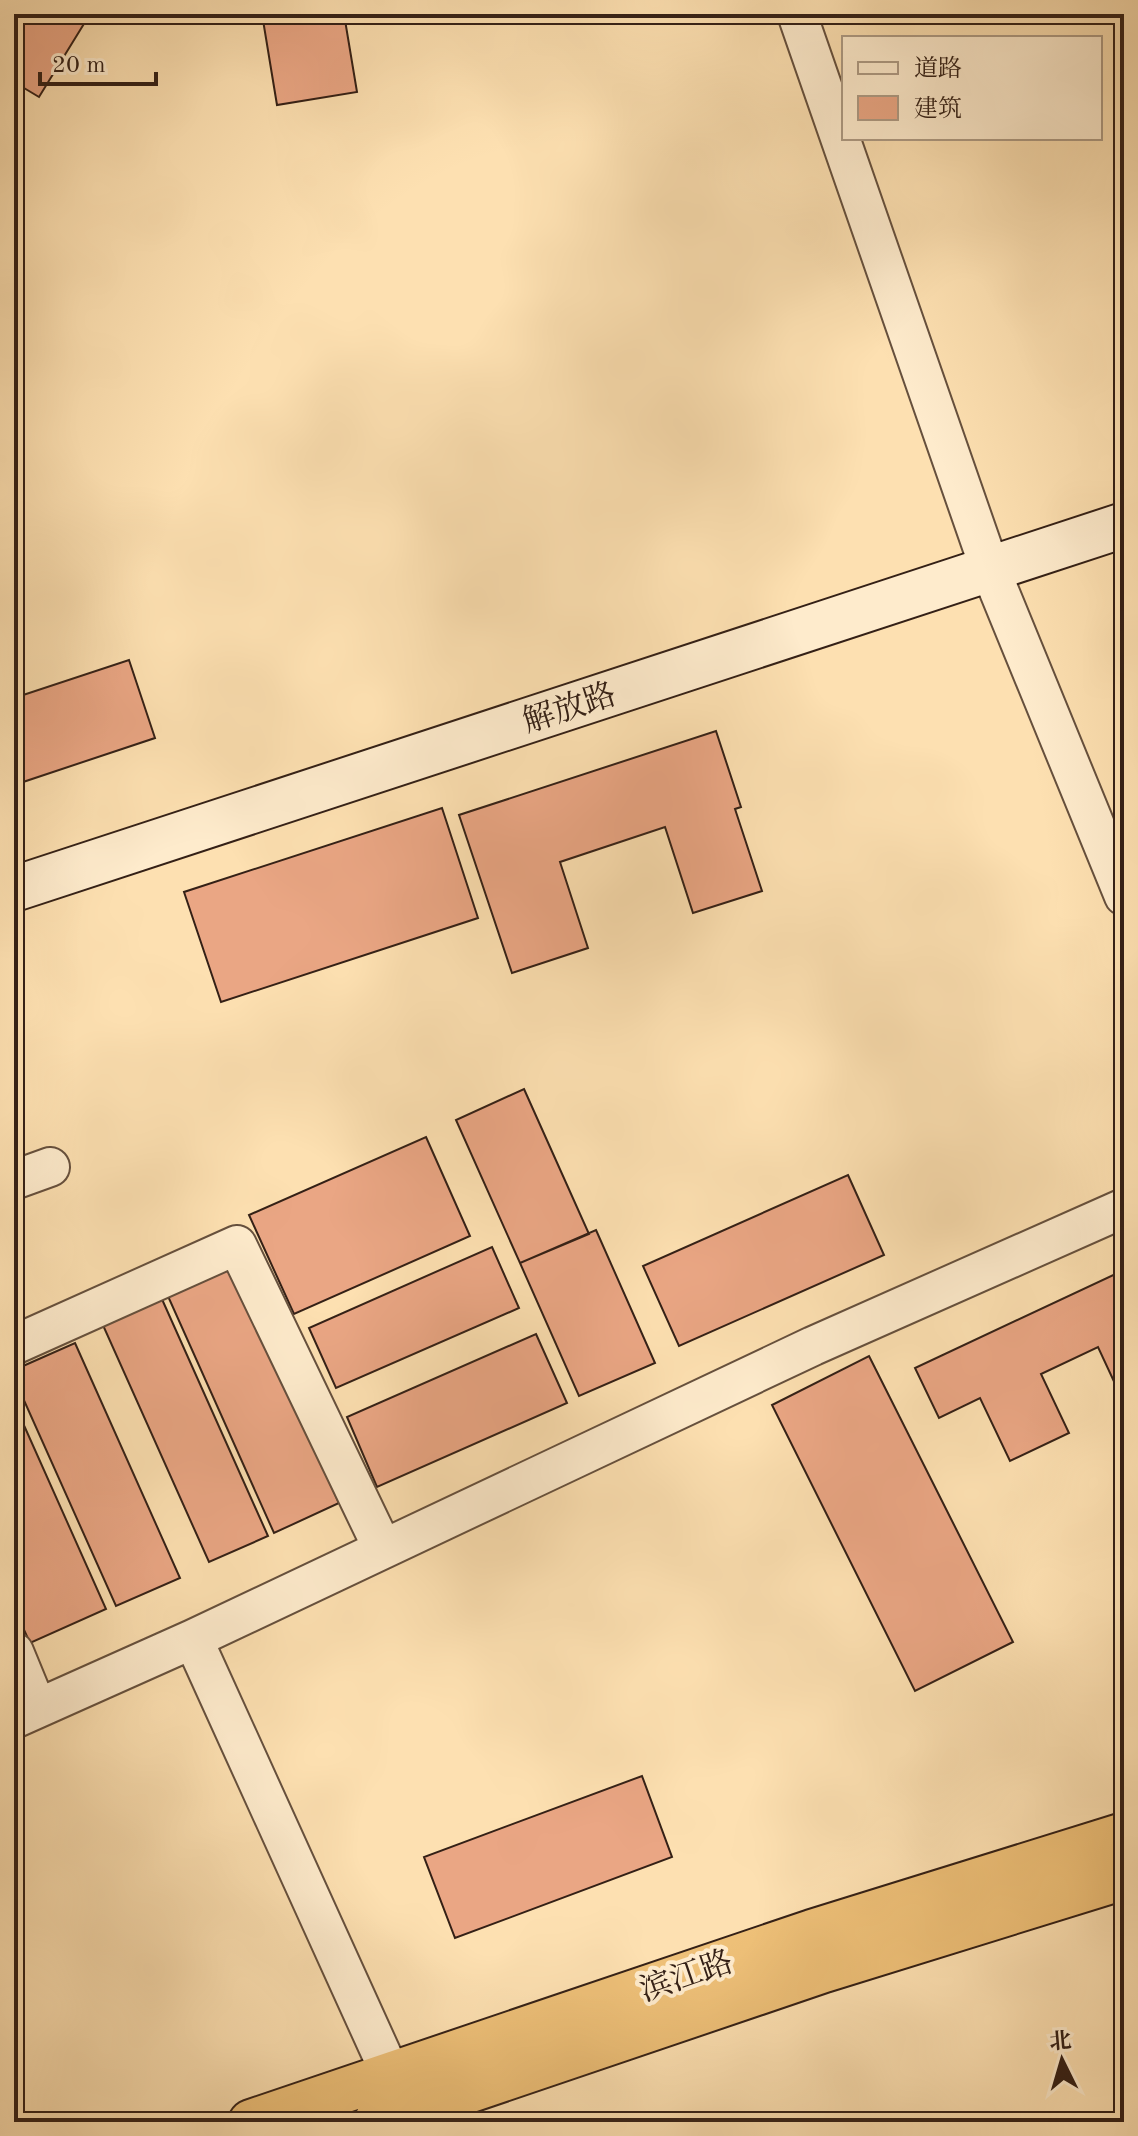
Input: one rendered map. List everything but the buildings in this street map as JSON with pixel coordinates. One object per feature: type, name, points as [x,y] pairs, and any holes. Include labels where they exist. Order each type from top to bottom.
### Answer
[{"type":"highway","name":"滨江路","points":[[251,2122],[812,1932],[1124,1835]]},
{"type":"highway","name":"滨江路","points":[[376,2122],[824,1970],[1124,1877]]},
{"type":"street","points":[[797,14],[990,569],[1124,896]]},
{"type":"street","name":"解放路","points":[[14,889],[1124,525]]},
{"type":"street","points":[[14,1180],[50,1167]]},
{"type":"street","points":[[14,1652],[26,1713],[193,1639],[813,1346],[1124,1208]]},
{"type":"street","points":[[14,1345],[237,1245],[383,1549]]},
{"type":"street","points":[[193,1639],[391,2075]]}]
